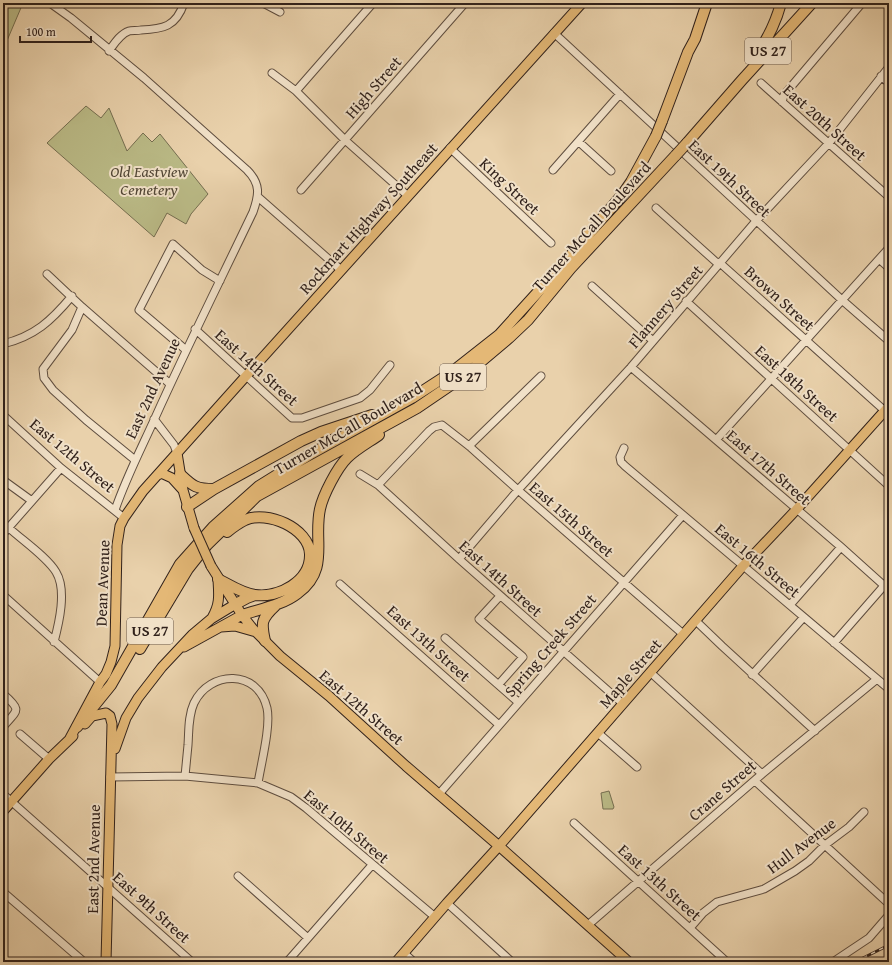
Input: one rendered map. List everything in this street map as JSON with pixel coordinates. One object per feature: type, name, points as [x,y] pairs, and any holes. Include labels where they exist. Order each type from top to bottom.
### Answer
[{"type":"highway","points":[[688,52],[702,3]]},
{"type":"highway","name":"Turner McCall Boulevard","points":[[76,727],[111,686],[180,564],[213,526],[260,486],[309,455],[412,398],[452,372],[499,335],[566,262],[622,195],[631,182],[656,136],[688,52],[695,39],[707,3]]},
{"type":"highway","points":[[724,100],[763,47],[781,3]]},
{"type":"highway","name":"Turner McCall Boulevard","points":[[92,716],[118,686],[188,569],[207,545],[257,496],[417,408],[464,376],[509,338],[528,320],[572,268],[812,3]]},
{"type":"highway","points":[[242,615],[277,604],[298,593],[308,584],[318,564],[317,527],[320,508],[330,484],[346,458],[417,408]]},
{"type":"highway","points":[[187,507],[214,489],[301,441],[321,432],[391,409]]},
{"type":"highway","points":[[180,474],[200,489],[214,489]]},
{"type":"highway","points":[[207,545],[245,520],[256,517],[277,520],[287,524],[304,538],[308,547],[310,554],[309,564],[302,576],[292,586],[275,594],[255,595],[234,606]]},
{"type":"highway","points":[[218,579],[244,592],[255,595]]},
{"type":"highway","points":[[265,641],[262,623],[266,614],[277,604]]},
{"type":"main road","name":"Rockmart Highway Southeast","points":[[177,453],[582,3]]},
{"type":"main road","name":"Maple Street","points":[[396,962],[743,566],[796,510],[887,408]]},
{"type":"main road","name":"East 12th Street","points":[[177,453],[187,507],[194,528],[211,566],[234,606],[265,641],[280,656],[329,696],[630,962]]},
{"type":"main road","name":"Dean Avenue","points":[[76,727],[100,682],[106,674],[115,646],[116,545],[120,526],[124,518],[177,453]]},
{"type":"main road","points":[[158,475],[161,473],[172,478],[183,490]]},
{"type":"main road","points":[[211,619],[217,608],[219,600],[218,579]]},
{"type":"main road","points":[[112,758],[126,718],[162,667],[192,635],[211,619],[234,606]]},
{"type":"main road","points":[[178,651],[242,615]]},
{"type":"main road","points":[[220,626],[234,626],[257,632]]},
{"type":"main road","points":[[92,716],[106,713],[110,716],[112,724],[112,758]]},
{"type":"main road","name":"Turner McCall Boulevard","points":[[3,811],[50,759],[92,716]]},
{"type":"main road","name":"Turner McCall Boulevard","points":[[70,738],[76,727]]},
{"type":"main road","name":"East 2nd Avenue","points":[[106,962],[110,777],[112,758]]},
{"type":"street","points":[[50,3],[71,18],[182,111],[247,170],[257,183],[258,197],[341,270]]},
{"type":"street","points":[[109,51],[121,36],[128,31],[156,30],[167,27],[174,21],[182,10],[184,3]]},
{"type":"street","points":[[263,3],[280,12]]},
{"type":"street","points":[[296,91],[373,3]]},
{"type":"street","name":"High Street","points":[[301,190],[465,3]]},
{"type":"street","points":[[782,102],[784,95],[862,3]]},
{"type":"street","name":"East 19th Street","points":[[554,33],[756,221],[889,341]]},
{"type":"street","name":"Flannery Street","points":[[459,560],[518,490],[630,366],[756,221],[829,143],[881,76],[889,68]]},
{"type":"street","points":[[272,73],[296,91],[345,140],[408,196]]},
{"type":"street","points":[[881,76],[889,83]]},
{"type":"street","name":"East 20th Street","points":[[761,83],[889,197]]},
{"type":"street","points":[[553,170],[620,94]]},
{"type":"street","points":[[578,142],[611,171]]},
{"type":"street","name":"King Street","points":[[450,148],[551,244]]},
{"type":"street","name":"East 2nd Avenue","points":[[115,510],[124,484],[195,329],[253,212],[258,197]]},
{"type":"street","name":"Brown Street","points":[[656,208],[806,340],[887,408]]},
{"type":"street","points":[[186,350],[139,310],[173,244],[202,270],[220,281]]},
{"type":"street","points":[[716,440],[889,248]]},
{"type":"street","points":[[879,259],[889,268]]},
{"type":"street","points":[[47,274],[82,307],[170,384]]},
{"type":"street","points":[[592,286],[652,340]]},
{"type":"street","points":[[3,344],[24,338],[36,331],[50,320],[72,296]]},
{"type":"street","name":"East 18th Street","points":[[686,301],[889,486]]},
{"type":"street","points":[[82,307],[72,330],[43,369],[42,374],[53,390],[86,420],[135,460]]},
{"type":"street","name":"East 14th Street","points":[[195,329],[289,417],[296,419],[360,398],[366,394],[390,365]]},
{"type":"street","name":"East 17th Street","points":[[630,366],[796,510],[887,585]]},
{"type":"street","points":[[469,446],[541,376]]},
{"type":"street","name":"East 12th Street","points":[[3,415],[61,468],[124,518]]},
{"type":"street","name":"East 12th Street","points":[[154,419],[174,444],[177,453]]},
{"type":"street","name":"East 15th Street","points":[[378,485],[434,427],[442,425],[469,446],[683,634]]},
{"type":"street","name":"East 16th Street","points":[[624,448],[620,457],[621,462],[804,618],[877,678],[889,690]]},
{"type":"street","points":[[3,534],[61,468]]},
{"type":"street","name":"East 14th Street","points":[[360,474],[378,485],[459,560],[622,704]]},
{"type":"street","points":[[3,480],[32,501]]},
{"type":"street","name":"Spring Creek Street","points":[[439,794],[498,724],[683,515]]},
{"type":"street","points":[[9,528],[48,562],[56,572],[59,580],[61,602],[60,620],[54,642]]},
{"type":"street","points":[[790,605],[841,547]]},
{"type":"street","name":"East 13th Street","points":[[340,584],[498,724]]},
{"type":"street","points":[[834,643],[887,585]]},
{"type":"street","points":[[3,595],[100,682]]},
{"type":"street","points":[[499,684],[523,657],[479,619],[500,596]]},
{"type":"street","points":[[752,675],[804,618]]},
{"type":"street","points":[[696,621],[752,675],[815,731]]},
{"type":"street","points":[[445,638],[518,702]]},
{"type":"street","points":[[650,672],[762,774]]},
{"type":"street","points":[[185,776],[189,728],[193,705],[200,693],[212,683],[223,679],[234,678],[244,680],[257,689],[263,697],[267,709],[266,734],[258,783]]},
{"type":"street","name":"Crane Street","points":[[588,926],[762,774],[877,678]]},
{"type":"street","points":[[3,694],[15,704],[16,708],[14,716],[3,727]]},
{"type":"street","points":[[598,733],[637,767]]},
{"type":"street","points":[[20,734],[50,759]]},
{"type":"street","name":"East 10th Street","points":[[110,777],[185,776],[258,783],[291,797],[435,917]]},
{"type":"street","points":[[755,781],[889,904]]},
{"type":"street","name":"East 9th Street","points":[[3,794],[192,962]]},
{"type":"street","name":"Hull Avenue","points":[[690,928],[703,913],[717,902],[773,885],[809,861],[825,845],[849,827],[864,812]]},
{"type":"street","name":"East 13th Street","points":[[574,823],[727,962]]},
{"type":"street","points":[[287,962],[372,865]]},
{"type":"street","points":[[238,876],[308,938]]},
{"type":"street","points":[[3,892],[84,962]]},
{"type":"street","points":[[447,903],[512,962]]},
{"type":"street","points":[[833,962],[869,938],[889,915]]},
{"type":"street","points":[[404,953],[414,962]]},
{"type":"green space","points":[[3,3],[23,3],[3,50]]},
{"type":"green space","name":"Old Eastview Cemetery","points":[[86,106],[101,118],[109,108],[127,151],[143,133],[152,142],[160,134],[208,194],[191,214],[186,224],[167,213],[154,237],[47,143]]},
{"type":"green space","points":[[609,791],[614,807],[613,809],[603,809],[601,793]]},
{"type":"railway","points":[[855,962],[889,945]]}]
